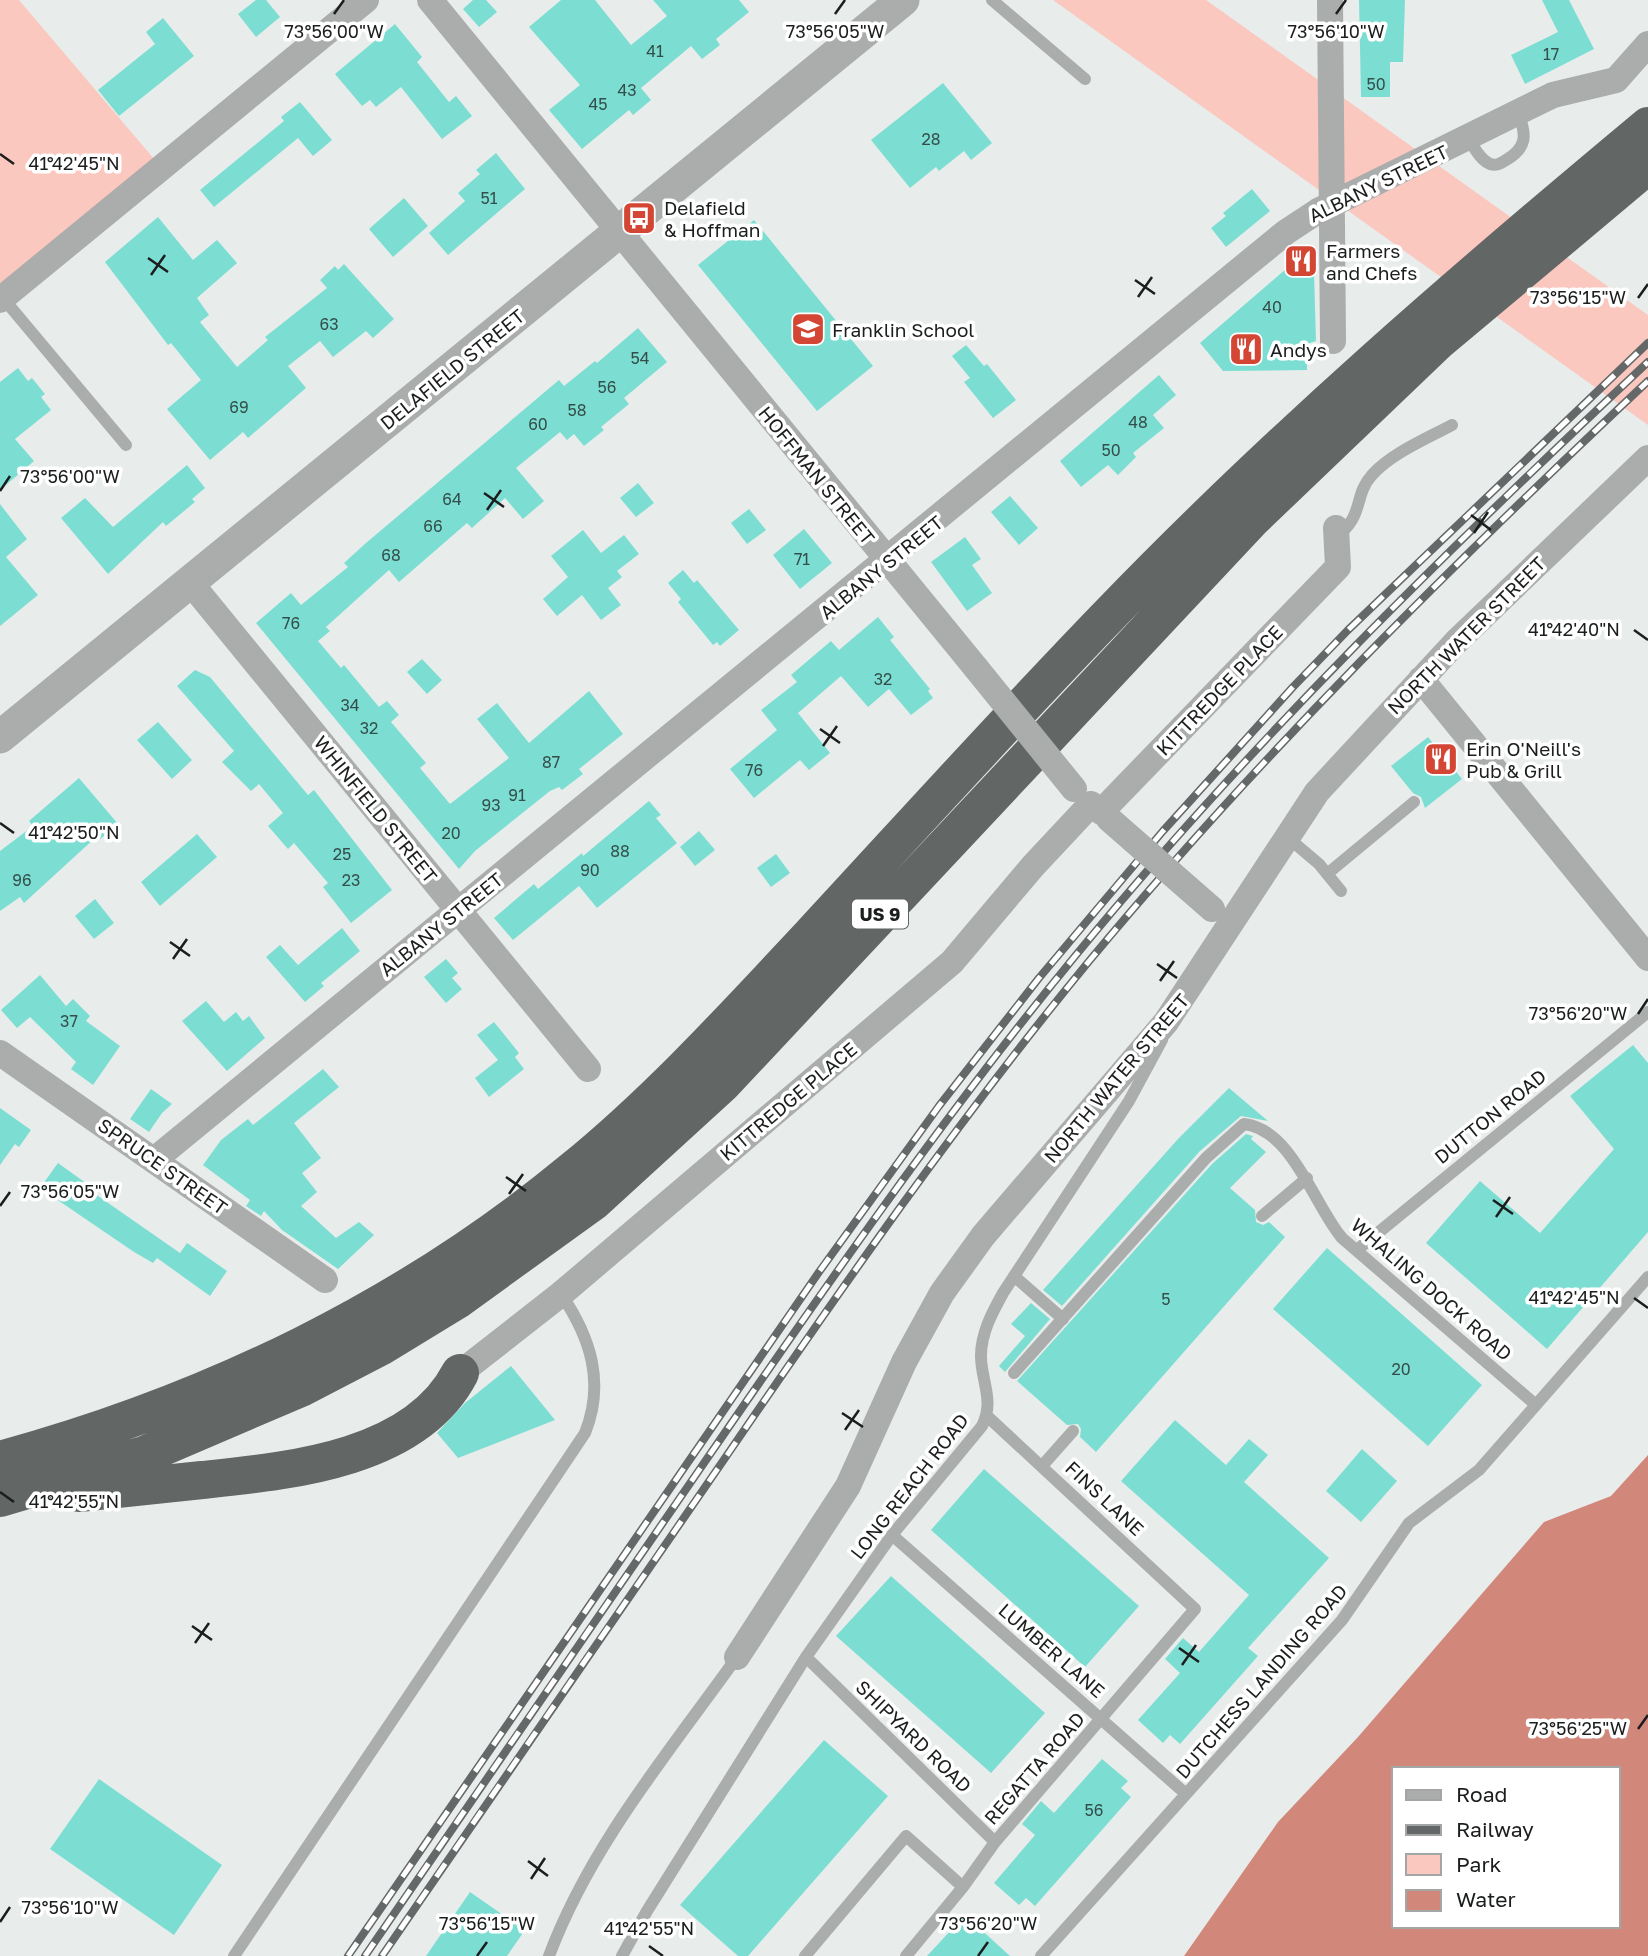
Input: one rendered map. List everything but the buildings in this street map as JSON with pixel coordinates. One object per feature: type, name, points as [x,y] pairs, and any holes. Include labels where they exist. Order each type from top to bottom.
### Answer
[{"type":"highway","name":"US 9","points":[[0,1460],[130,1420],[287,1353],[436,1270],[574,1169],[699,1053],[1083,642],[1242,481],[1417,320],[1648,126]]},
{"type":"highway","name":"US 9","points":[[0,1498],[144,1455],[303,1387],[380,1347],[457,1300],[594,1201],[722,1084],[1260,511],[1437,342],[1648,165]]},
{"type":"highway","points":[[0,1498],[115,1489],[315,1465],[352,1454],[406,1427],[440,1404],[460,1373]]},
{"type":"street","points":[[1,299],[366,0]]},
{"type":"street","name":"HOFFMAN STREET","points":[[430,0],[622,232],[888,563],[1094,806],[1221,917]]},
{"type":"street","name":"DELAFIELD STREET","points":[[0,737],[903,0]]},
{"type":"street","points":[[1330,0],[1333,341]]},
{"type":"street","name":"ALBANY STREET","points":[[154,1160],[457,909],[888,563],[1286,232],[1330,205],[1553,95],[1616,80],[1648,44]]},
{"type":"street","name":"NORTH WATER STREET","points":[[737,1657],[848,1486],[904,1362],[942,1293],[983,1236],[1166,1022],[1221,917],[1333,773],[1421,679],[1648,458]]},
{"type":"street","name":"KITTREDGE PLACE","points":[[460,1373],[561,1294],[952,962],[1033,866],[1338,567],[1336,532]]},
{"type":"street","name":"WHINFIELD STREET","points":[[189,582],[589,1069]]},
{"type":"street","points":[[1421,679],[1646,951]]},
{"type":"street","name":"SPRUCE STREET","points":[[0,1053],[325,1280]]},
{"type":"lane","points":[[992,0],[1085,79]]},
{"type":"lane","points":[[1468,138],[1482,159],[1488,163],[1500,164],[1516,154],[1524,143],[1525,132],[1518,113]]},
{"type":"lane","points":[[1,299],[126,444]]},
{"type":"lane","points":[[1336,532],[1354,518],[1362,491],[1372,475],[1452,425]]},
{"type":"lane","points":[[1327,874],[1414,803]]},
{"type":"lane","points":[[1285,836],[1327,874],[1341,891]]},
{"type":"lane","name":"DUTTON ROAD","points":[[1357,1250],[1648,1012]]},
{"type":"lane","name":"LONG REACH ROAD","points":[[622,1956],[647,1910],[806,1657],[892,1535],[987,1416],[988,1396],[981,1369],[982,1338],[994,1308],[1140,1082],[1159,1049],[1166,1022]]},
{"type":"lane","name":"WHALING DOCK ROAD","points":[[1063,1319],[1206,1158],[1244,1124],[1260,1129],[1287,1153],[1307,1178],[1332,1226],[1536,1405]]},
{"type":"lane","points":[[1262,1216],[1307,1178]]},
{"type":"lane","points":[[1014,1276],[1063,1319],[1014,1373]]},
{"type":"lane","name":"DUTCHESS LANDING ROAD","points":[[1041,1956],[1351,1610],[1409,1523],[1479,1469],[1648,1278]]},
{"type":"lane","points":[[234,1956],[584,1433],[596,1399],[594,1364],[582,1329],[561,1294]]},
{"type":"lane","name":"FINS LANE","points":[[987,1416],[1195,1609]]},
{"type":"lane","points":[[1042,1466],[1073,1431]]},
{"type":"lane","name":"LUMBER LANE","points":[[892,1535],[1186,1794]]},
{"type":"lane","name":"REGATTA ROAD","points":[[906,1956],[963,1887],[995,1842],[1195,1609]]},
{"type":"lane","points":[[549,1956],[564,1915],[601,1849],[737,1657]]},
{"type":"lane","name":"SHIPYARD ROAD","points":[[806,1657],[995,1842]]},
{"type":"lane","points":[[805,1956],[906,1836],[963,1887]]},
{"type":"green space","points":[[0,0],[19,0],[155,160],[0,287]]},
{"type":"green space","points":[[1053,0],[1206,0],[1648,315],[1648,425]]},
{"type":"water","points":[[1648,1455],[1648,1956],[1184,1956],[1278,1822],[1358,1737],[1544,1522],[1611,1496]]},
{"type":"railway","points":[[348,1956],[819,1272],[939,1106],[1039,978],[1163,831],[1293,687],[1348,630],[1648,343]]},
{"type":"railway","points":[[365,1956],[839,1269],[1026,1017],[1143,876],[1281,723],[1498,504],[1648,362]]},
{"type":"railway","points":[[382,1956],[856,1270],[1041,1020],[1155,883],[1290,734],[1431,590],[1648,381]]},
{"type":"place","name":"Delafield & Hoffman","points":[[639,218]]},
{"type":"place","name":"Farmers and Chefs","points":[[1301,261]]},
{"type":"place","name":"Franklin School","points":[[808,329]]},
{"type":"place","name":"Andys","points":[[1246,349]]},
{"type":"place","name":"Erin O'Neill's Pub & Grill","points":[[1441,759]]}]
